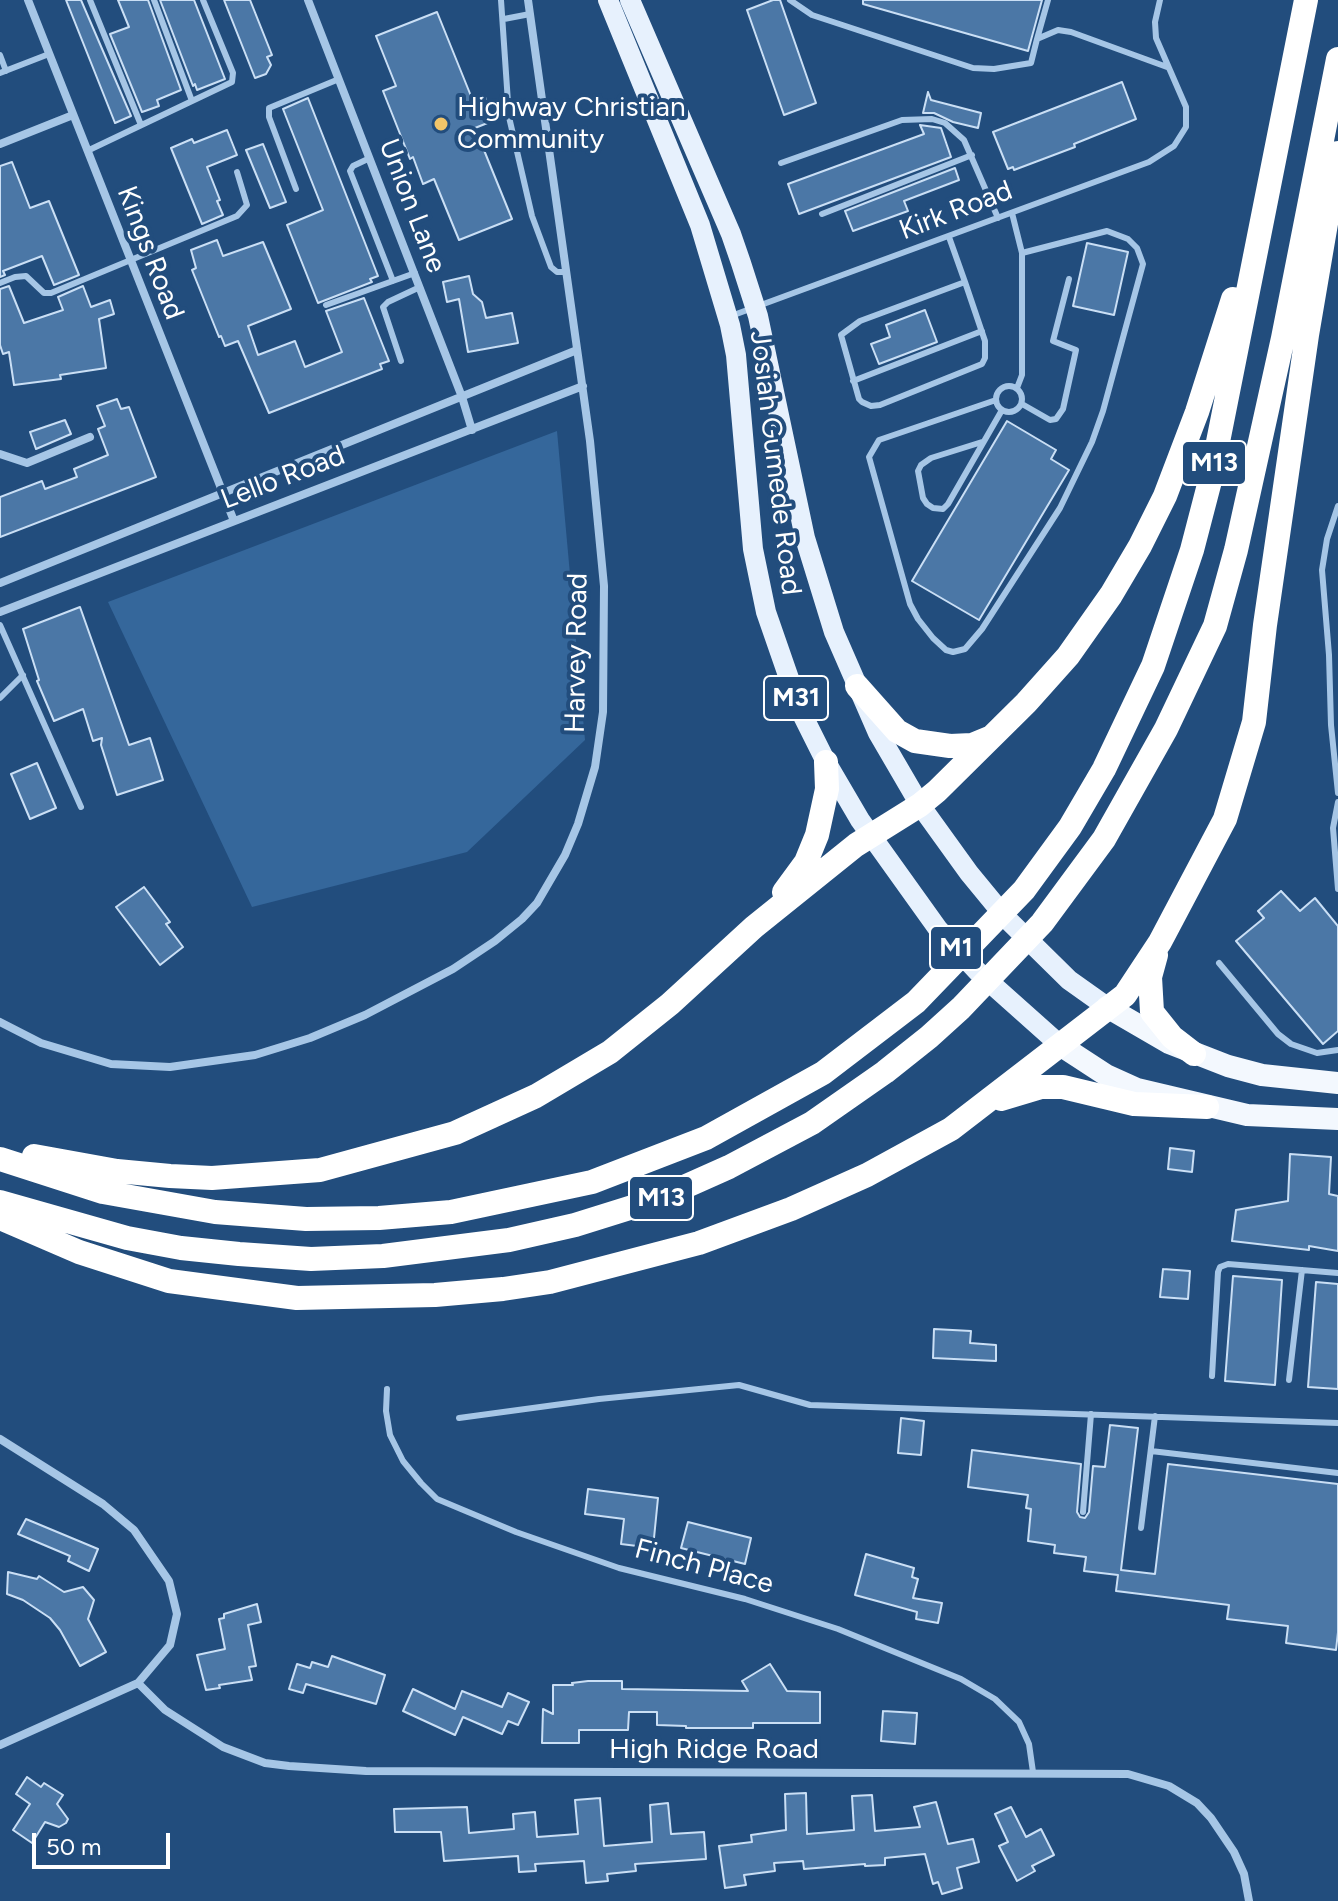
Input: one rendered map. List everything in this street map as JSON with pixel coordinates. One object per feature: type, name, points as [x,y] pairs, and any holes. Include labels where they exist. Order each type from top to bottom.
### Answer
[{"type":"highway","points":[[754,927],[869,835],[920,805],[1026,703],[1090,628],[1140,546],[1165,496],[1230,313],[1304,0]]},
{"type":"highway","name":"M13","points":[[0,1159],[103,1192],[215,1212],[306,1219],[379,1218],[451,1212],[592,1182],[706,1138],[823,1073],[916,1002],[1024,890],[1070,827],[1104,769],[1153,666],[1173,610],[1211,477],[1304,0]]},
{"type":"highway","name":"M13","points":[[0,1202],[127,1238],[239,1254],[311,1259],[383,1256],[509,1240],[575,1225],[655,1200],[729,1167],[812,1123],[837,1106],[885,1072],[961,1008],[1042,923],[1104,839],[1134,788],[1215,626],[1236,550],[1283,338],[1338,59]]},
{"type":"highway","points":[[0,1218],[79,1252],[169,1281],[235,1291],[297,1298],[359,1299],[503,1289],[550,1282],[699,1243],[791,1209],[914,1151],[984,1106],[1125,995],[1160,942],[1225,819],[1254,722],[1307,335],[1338,153]]},
{"type":"highway","points":[[857,686],[897,731],[915,741],[950,746],[972,745],[989,738]]},
{"type":"highway","points":[[0,1149],[117,1171],[212,1178],[320,1170],[455,1133],[536,1096],[610,1052],[711,968],[788,889],[806,862],[825,809],[826,762]]},
{"type":"highway","points":[[1160,942],[1150,977],[1152,1012],[1172,1037],[1194,1054]]},
{"type":"highway","name":"M1","points":[[1107,1007],[1194,1054],[1262,1075],[1338,1083]]},
{"type":"highway","name":"M1","points":[[1060,1045],[1106,1075],[1137,1089],[1247,1115],[1338,1119]]},
{"type":"highway","points":[[984,1106],[1015,1093],[1041,1087],[1063,1087],[1134,1104],[1207,1107]]},
{"type":"main road","name":"Josiah Gumede Road","points":[[608,0],[700,225],[727,317],[736,355],[753,549],[766,612],[781,660],[800,710],[826,762],[869,835]]},
{"type":"main road","name":"Josiah Gumede Road","points":[[632,5],[731,234],[755,307],[805,538],[834,632],[878,733],[920,805]]},
{"type":"main road","name":"M1","points":[[920,805],[1006,918],[1069,980],[1107,1007]]},
{"type":"main road","name":"M1","points":[[869,835],[938,929],[977,971],[1060,1045]]},
{"type":"street","name":"Kings Road","points":[[28,0],[234,521]]},
{"type":"street","name":"Union Lane","points":[[308,0],[415,273],[472,430]]},
{"type":"street","name":"Harvey Road","points":[[0,1022],[41,1043],[111,1064],[170,1067],[255,1055],[310,1038],[365,1015],[423,987],[495,941],[529,911],[565,855],[595,767],[603,712],[604,586],[583,386],[528,0]]},
{"type":"street","points":[[0,144],[73,115]]},
{"type":"street","name":"Lello Road","points":[[0,583],[577,350]]},
{"type":"street","name":"Lello Road","points":[[0,612],[583,386]]},
{"type":"street","points":[[0,454],[27,463],[90,437]]},
{"type":"street","points":[[0,1439],[114,1513],[134,1530],[169,1581],[177,1614],[170,1645],[138,1683],[0,1745]]},
{"type":"street","name":"High Ridge Road","points":[[138,1683],[165,1710],[223,1747],[265,1763],[289,1766],[366,1771],[1128,1774],[1169,1786],[1197,1803],[1234,1852],[1244,1874],[1249,1901]]},
{"type":"lane","points":[[90,0],[141,125]]},
{"type":"lane","points":[[154,0],[192,101]]},
{"type":"lane","points":[[87,151],[229,85],[234,78],[203,0]]},
{"type":"lane","points":[[501,0],[507,103],[532,216],[551,267],[557,272],[567,272]]},
{"type":"lane","points":[[790,0],[812,15],[973,68],[994,69],[1031,63],[1048,0]]},
{"type":"lane","points":[[1160,0],[1155,22],[1156,38],[1167,67]]},
{"type":"lane","points":[[504,19],[530,14]]},
{"type":"lane","points":[[1037,39],[1058,30],[1071,32],[1167,67]]},
{"type":"lane","points":[[0,55],[3,72],[49,54]]},
{"type":"lane","name":"Kirk Road","points":[[727,317],[1149,162],[1174,146],[1186,127],[1186,107],[1167,67]]},
{"type":"lane","points":[[296,189],[269,117],[269,108],[339,79]]},
{"type":"lane","points":[[781,163],[902,120],[932,119],[945,123],[964,140],[998,218]]},
{"type":"lane","points":[[822,214],[972,155]]},
{"type":"lane","points":[[370,158],[353,166],[350,171],[393,281]]},
{"type":"lane","points":[[0,283],[26,276],[47,293],[130,262],[243,212],[247,205],[237,172]]},
{"type":"lane","points":[[1012,213],[1022,253],[1022,375],[1017,388]]},
{"type":"lane","points":[[1017,388],[1005,387],[1000,390],[996,400],[879,440],[869,457],[910,604],[933,638],[953,652],[965,649],[982,629],[1060,508],[1092,442],[1103,411],[1143,264],[1137,248],[1128,239],[1107,231],[1022,253]]},
{"type":"lane","points":[[949,237],[965,282],[982,331],[985,341],[985,358],[976,369],[871,406],[859,399],[840,338],[844,331],[860,321],[965,282]]},
{"type":"lane","points":[[326,305],[415,273]]},
{"type":"lane","points":[[1022,404],[1050,420],[1056,419],[1063,409],[1076,350],[1053,341],[1069,279]]},
{"type":"lane","points":[[401,361],[383,307],[420,287]]},
{"type":"lane","points":[[853,381],[982,331]]},
{"type":"lane","points":[[996,400],[1002,410],[1013,412],[1022,404],[1023,398],[1017,388]]},
{"type":"lane","points":[[982,442],[931,458],[921,465],[918,471],[927,504],[943,509],[948,504],[1002,410]]},
{"type":"lane","points":[[1338,506],[1327,539],[1322,570],[1338,793]]},
{"type":"lane","points":[[0,625],[81,807]]},
{"type":"lane","points":[[0,698],[23,675]]},
{"type":"lane","points":[[1338,802],[1335,830],[1338,889]]},
{"type":"lane","points":[[1219,963],[1270,1025],[1291,1044],[1317,1053],[1338,1050]]},
{"type":"lane","points":[[1212,1376],[1220,1267],[1228,1264],[1338,1273]]},
{"type":"lane","points":[[1289,1380],[1302,1270]]},
{"type":"lane","points":[[459,1418],[599,1399],[739,1385],[810,1405],[1338,1423]]},
{"type":"lane","name":"Finch Place","points":[[387,1389],[386,1411],[390,1435],[403,1461],[437,1499],[516,1532],[619,1568],[745,1599],[838,1629],[961,1679],[995,1699],[1019,1722],[1029,1744],[1033,1772]]},
{"type":"lane","points":[[1083,1512],[1091,1414]]},
{"type":"lane","points":[[1141,1528],[1155,1416]]},
{"type":"lane","points":[[1151,1451],[1338,1473]]},
{"type":"shaded area","points":[[557,431],[585,740],[467,852],[252,907],[108,602]]},
{"type":"building","points":[[66,0],[81,0],[131,116],[115,123]]},
{"type":"building","points":[[118,0],[148,0],[181,90],[157,100],[159,106],[142,112],[110,34],[129,27]]},
{"type":"building","points":[[160,0],[194,0],[225,79],[197,90],[195,84],[193,86]]},
{"type":"building","points":[[224,0],[250,0],[272,55],[267,57],[271,65],[266,74],[255,78]]},
{"type":"building","points":[[780,0],[816,103],[784,115],[747,10]]},
{"type":"building","points":[[863,0],[1042,0],[1028,51],[863,4]]},
{"type":"building","name":"Highway Christian Community","points":[[437,12],[473,101],[485,97],[495,120],[475,128],[512,219],[459,240],[434,179],[423,184],[413,157],[410,159],[383,91],[396,86],[376,36]]},
{"type":"building","points":[[1122,82],[1136,119],[1074,144],[1075,147],[1014,170],[1013,167],[1008,169],[993,132]]},
{"type":"building","points":[[928,92],[931,100],[981,113],[978,128],[934,113],[923,113]]},
{"type":"building","points":[[308,98],[378,276],[370,279],[372,282],[318,303],[287,225],[323,210],[283,109]]},
{"type":"building","points":[[920,125],[941,128],[951,157],[799,214],[788,184],[924,134]]},
{"type":"building","points":[[227,130],[237,155],[207,167],[223,215],[202,224],[171,148]]},
{"type":"building","points":[[263,144],[286,202],[270,208],[246,150]]},
{"type":"building","points":[[12,162],[30,208],[49,201],[79,275],[54,285],[42,256],[3,271],[5,275],[0,277],[0,166]]},
{"type":"building","points":[[955,168],[959,180],[904,201],[908,211],[853,231],[845,211]]},
{"type":"building","points":[[217,240],[223,256],[263,242],[291,309],[248,326],[258,355],[295,341],[305,367],[342,352],[326,311],[364,298],[389,361],[380,364],[382,369],[269,413],[238,341],[225,346],[219,337],[192,270],[196,268],[191,250]]},
{"type":"building","points":[[1087,243],[1128,252],[1114,315],[1073,306]]},
{"type":"building","points":[[469,276],[473,294],[482,302],[486,318],[512,313],[518,343],[468,352],[459,299],[447,302],[443,282]]},
{"type":"building","points":[[9,286],[24,323],[63,310],[58,297],[83,286],[91,307],[110,300],[114,314],[99,319],[106,368],[60,375],[61,379],[14,385],[9,352],[3,354],[0,345],[0,289]]},
{"type":"building","points":[[925,310],[937,342],[879,364],[871,344],[890,337],[886,325]]},
{"type":"building","points":[[117,399],[121,409],[129,407],[156,477],[0,537],[0,497],[42,481],[45,489],[77,477],[74,469],[108,455],[98,429],[105,426],[97,406]]},
{"type":"building","points":[[65,420],[71,434],[36,449],[30,432]]},
{"type":"building","points":[[1007,421],[1056,450],[1051,459],[1069,470],[979,620],[912,581]]},
{"type":"building","points":[[80,607],[129,745],[150,738],[163,780],[117,795],[101,745],[102,738],[93,741],[83,709],[54,721],[37,681],[23,629]]},
{"type":"building","points":[[37,763],[56,808],[30,819],[11,774]]},
{"type":"building","points":[[144,887],[170,922],[166,924],[183,947],[160,965],[116,907]]},
{"type":"building","points":[[1281,891],[1300,911],[1315,898],[1338,926],[1338,1031],[1323,1044],[1236,941],[1264,918],[1258,911]]},
{"type":"building","points":[[1170,1148],[1194,1151],[1192,1172],[1168,1169]]},
{"type":"building","points":[[1290,1154],[1331,1157],[1329,1194],[1338,1196],[1338,1251],[1232,1241],[1236,1210],[1288,1201]]},
{"type":"building","points":[[1163,1269],[1190,1271],[1188,1299],[1160,1297]]},
{"type":"building","points":[[1233,1276],[1282,1280],[1275,1385],[1225,1381]]},
{"type":"building","points":[[1316,1282],[1338,1284],[1338,1389],[1308,1387]]},
{"type":"building","points":[[934,1329],[971,1331],[970,1343],[996,1345],[996,1361],[933,1358]]},
{"type":"building","points":[[901,1418],[924,1421],[921,1455],[898,1453]]},
{"type":"building","points":[[1110,1425],[1138,1428],[1121,1570],[1155,1574],[1168,1464],[1338,1484],[1336,1650],[1286,1643],[1288,1626],[1227,1619],[1229,1605],[1116,1591],[1118,1575],[1084,1571],[1086,1557],[1054,1553],[1055,1545],[1028,1541],[1031,1509],[1026,1508],[1028,1495],[968,1487],[972,1450],[1081,1464],[1077,1512],[1085,1518],[1089,1512],[1093,1466],[1105,1467]]},
{"type":"building","points":[[588,1489],[658,1498],[653,1548],[621,1544],[624,1519],[585,1514]]},
{"type":"building","points":[[26,1519],[98,1549],[89,1571],[68,1561],[70,1556],[18,1534]]},
{"type":"building","points":[[688,1522],[751,1538],[745,1564],[681,1548]]},
{"type":"building","points":[[866,1554],[914,1568],[912,1577],[918,1579],[913,1598],[942,1603],[938,1623],[916,1619],[917,1612],[855,1595]]},
{"type":"building","points":[[8,1572],[37,1579],[39,1576],[64,1592],[83,1587],[94,1600],[88,1619],[106,1652],[80,1666],[50,1618],[23,1600],[7,1594]]},
{"type":"building","points":[[257,1604],[261,1622],[248,1625],[256,1666],[249,1667],[252,1680],[206,1690],[197,1655],[225,1649],[219,1619],[224,1618],[224,1614]]},
{"type":"building","points":[[332,1656],[385,1675],[376,1704],[306,1684],[303,1693],[289,1689],[297,1664],[310,1668],[312,1662],[328,1667]]},
{"type":"building","points":[[770,1664],[787,1691],[820,1692],[820,1723],[753,1723],[753,1728],[686,1728],[657,1725],[657,1712],[629,1712],[628,1730],[579,1730],[579,1743],[542,1743],[543,1709],[553,1714],[553,1685],[622,1681],[622,1689],[748,1691],[742,1681]]},
{"type":"building","points":[[413,1689],[455,1709],[462,1691],[502,1707],[508,1693],[529,1702],[518,1725],[508,1721],[502,1734],[463,1717],[455,1735],[403,1711]]},
{"type":"building","points":[[883,1711],[917,1713],[915,1744],[881,1741]]},
{"type":"building","points":[[27,1777],[41,1787],[44,1783],[63,1795],[57,1804],[68,1819],[59,1827],[45,1822],[32,1843],[13,1830],[30,1804],[16,1794]]},
{"type":"building","points":[[806,1793],[807,1834],[854,1830],[852,1796],[872,1795],[875,1831],[920,1827],[914,1807],[936,1802],[948,1844],[973,1839],[979,1862],[957,1868],[962,1888],[942,1894],[938,1882],[933,1884],[925,1854],[885,1858],[885,1865],[804,1869],[803,1861],[774,1863],[775,1871],[744,1875],[746,1885],[725,1888],[719,1846],[752,1842],[751,1835],[786,1830],[785,1794]]},
{"type":"building","points":[[600,1798],[604,1846],[652,1842],[650,1805],[668,1803],[671,1834],[704,1832],[706,1859],[635,1864],[636,1871],[607,1874],[608,1881],[586,1883],[584,1861],[535,1864],[536,1871],[519,1872],[518,1856],[444,1861],[441,1832],[395,1832],[394,1809],[467,1807],[469,1833],[514,1829],[513,1814],[535,1812],[537,1837],[578,1834],[575,1800]]},
{"type":"building","points":[[1011,1807],[1026,1837],[1041,1829],[1054,1855],[1032,1866],[1035,1871],[1017,1881],[999,1846],[1008,1842],[995,1814]]},
{"type":"place","name":"Highway Christian Community","points":[[441,124]]}]
